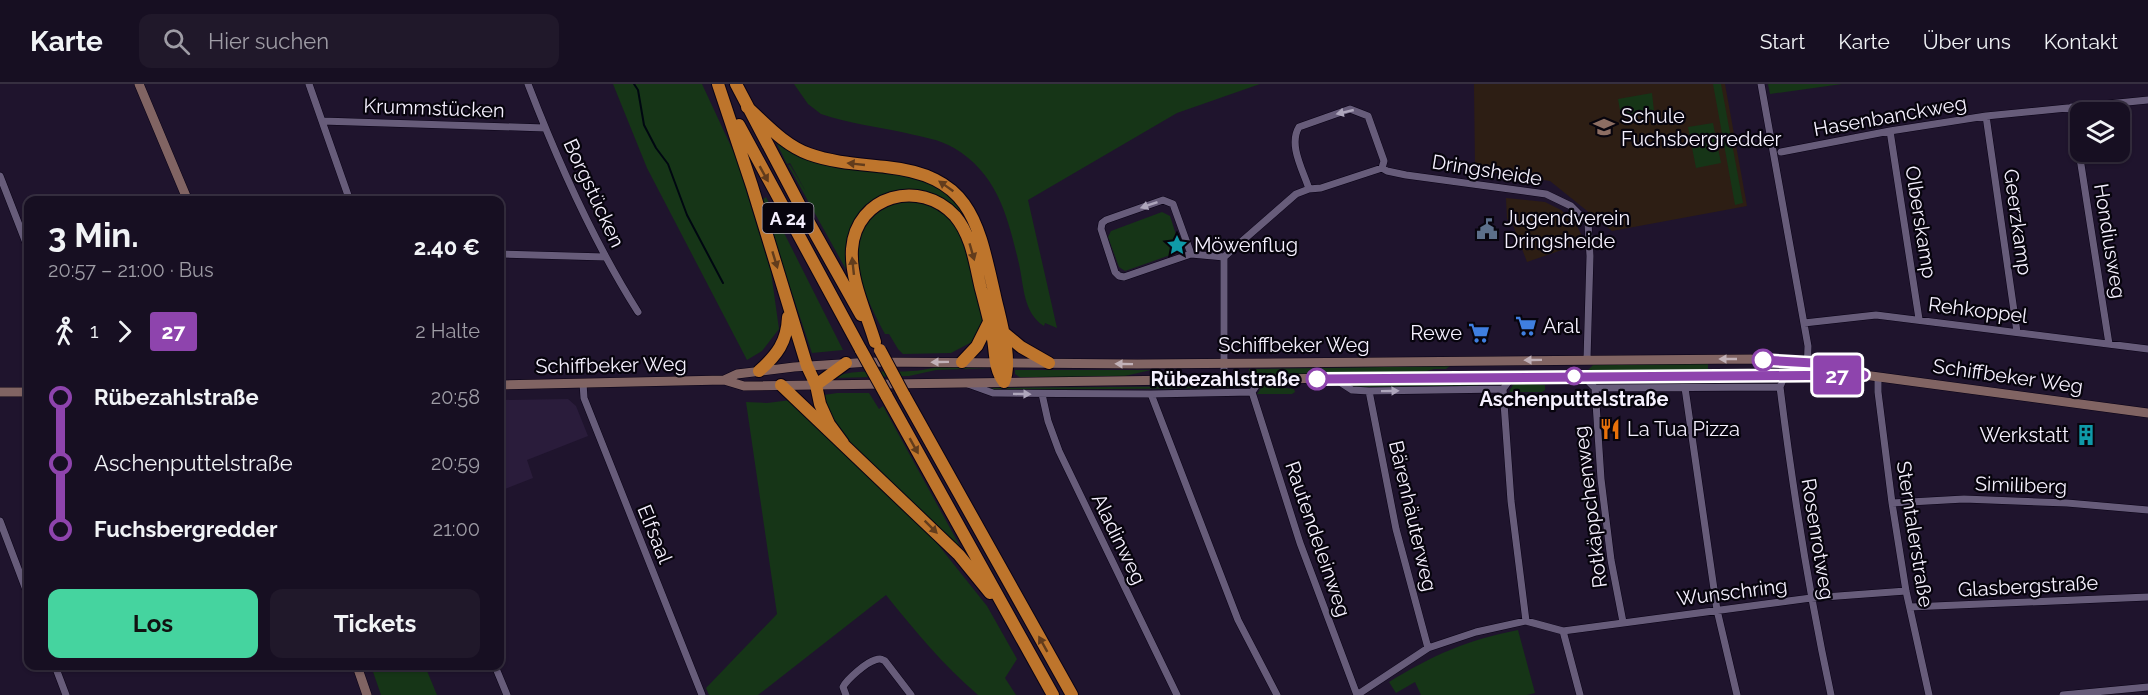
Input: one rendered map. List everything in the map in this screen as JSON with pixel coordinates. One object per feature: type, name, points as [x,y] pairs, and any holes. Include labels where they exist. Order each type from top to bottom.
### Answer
[{"type":"highway","points":[[718,84],[807,366],[816,385],[820,405],[843,443]]},
{"type":"highway","name":"A 24","points":[[718,84],[752,152],[1053,695]]},
{"type":"highway","name":"A 24","points":[[736,84],[877,346],[1072,695]]},
{"type":"highway","points":[[747,107],[778,136],[806,153],[832,161],[914,171],[942,182],[956,193],[972,217],[983,245],[1003,332],[998,374],[1004,382]]},
{"type":"highway","points":[[877,346],[857,286],[852,265],[852,248],[859,226],[868,214],[884,201],[900,195],[917,195],[933,200],[956,218],[968,238],[1001,362]]},
{"type":"highway","points":[[759,371],[778,353],[782,345],[788,326],[787,304]]},
{"type":"highway","points":[[962,362],[977,346],[989,322]]},
{"type":"highway","points":[[1003,332],[1026,351],[1049,363]]},
{"type":"highway","points":[[816,385],[846,363]]},
{"type":"highway","points":[[781,385],[959,555],[1010,617]]},
{"type":"main road","points":[[139,84],[186,196]]},
{"type":"main road","points":[[1583,376],[1587,359]]},
{"type":"main road","name":"Schiffbeker Weg","points":[[724,380],[737,374],[846,363],[1461,362],[1587,359],[1741,359],[1807,362],[1830,364],[1864,375]]},
{"type":"main road","points":[[1446,377],[1461,362]]},
{"type":"main road","name":"Schiffbeker Weg","points":[[504,385],[724,380],[744,386],[1807,374],[1864,375],[2148,413]]},
{"type":"main road","points":[[0,392],[24,392]]},
{"type":"main road","points":[[358,670],[367,695]]},
{"type":"street","points":[[309,84],[348,196]]},
{"type":"street","name":"Borgstücken","points":[[528,84],[545,128],[604,257],[638,312]]},
{"type":"street","points":[[1761,84],[1808,346],[1807,374]]},
{"type":"street","name":"Hasenbanckweg","points":[[2126,102],[2148,100]]},
{"type":"street","name":"Hasenbanckweg","points":[[1781,152],[1890,131],[2070,107]]},
{"type":"street","points":[[1191,254],[1173,204],[1169,201],[1163,200],[1102,223],[1101,229],[1115,272],[1119,276],[1124,277],[1191,254],[1224,257],[1296,194],[1309,189],[1321,189],[1382,168],[1384,160],[1368,116],[1350,109],[1299,127],[1294,135],[1294,145],[1309,189]]},
{"type":"street","name":"Geerzkamp","points":[[1986,117],[2017,332]]},
{"type":"street","name":"Krummstücken","points":[[322,121],[545,128]]},
{"type":"street","name":"Olberskamp","points":[[1890,131],[1919,319]]},
{"type":"street","name":"Hondiusweg","points":[[2081,162],[2109,344]]},
{"type":"street","name":"Dringsheide","points":[[1382,168],[1406,175],[1546,194],[1571,206],[1588,223],[1590,260],[1587,359]]},
{"type":"street","points":[[0,176],[24,238]]},
{"type":"street","points":[[504,254],[604,257]]},
{"type":"street","points":[[1224,257],[1224,380]]},
{"type":"street","name":"Rehkoppel","points":[[1804,323],[1875,315],[2148,349]]},
{"type":"street","points":[[1583,376],[1595,388],[1685,388],[1780,387],[1785,375]]},
{"type":"street","points":[[1512,377],[1503,389],[1511,501],[1527,621]]},
{"type":"street","name":"Sterntalerstraße","points":[[1878,377],[1892,503],[1906,591],[1929,695]]},
{"type":"street","name":"Schiffbeker Weg","points":[[966,382],[993,393],[1150,394],[1252,392],[1260,379]]},
{"type":"street","name":"Schiffbeker Weg","points":[[1335,379],[1352,390],[1503,389]]},
{"type":"street","name":"Elfsaal","points":[[583,383],[584,398],[702,695]]},
{"type":"street","name":"Rosenrotweg","points":[[1780,387],[1793,493],[1831,695]]},
{"type":"street","name":"Rotkäppchenweg","points":[[1595,388],[1601,479],[1611,560],[1623,622]]},
{"type":"street","points":[[1685,388],[1717,610],[1737,695]]},
{"type":"street","name":"Bärenhäuterweg","points":[[1369,391],[1396,529],[1428,648]]},
{"type":"street","name":"Rautendeleinweg","points":[[1252,392],[1300,543],[1357,695]]},
{"type":"street","name":"Aladinweg","points":[[1042,394],[1048,421],[1059,451],[1177,695]]},
{"type":"street","points":[[1150,394],[1238,620],[1277,695]]},
{"type":"street","name":"Similiberg","points":[[1892,503],[1964,499],[2067,503],[2148,510]]},
{"type":"street","points":[[0,520],[24,584]]},
{"type":"street","name":"Wunschring","points":[[1563,631],[1811,598],[1906,591]]},
{"type":"street","name":"Glasbergstraße","points":[[1910,607],[2148,597]]},
{"type":"street","points":[[1357,695],[1428,648],[1476,632],[1527,621],[1563,631],[1580,695]]},
{"type":"street","points":[[846,695],[843,687],[846,681],[874,660],[880,659],[885,661],[911,695]]},
{"type":"street","points":[[57,670],[66,695]]},
{"type":"street","points":[[497,670],[507,695]]},
{"type":"street","points":[[2063,695],[2148,687]]},
{"type":"shaded area","name":"Schule Fuchsbergredder","points":[[1474,84],[1725,84],[1747,206],[1612,231],[1550,181],[1475,170]]},
{"type":"shaded area","points":[[1506,198],[1545,202],[1561,210],[1575,222],[1582,236],[1582,243],[1527,262],[1513,225],[1507,219]]},
{"type":"shaded area","points":[[568,399],[576,406],[588,436],[527,460],[533,478],[504,489],[504,400]]},
{"type":"green space","points":[[613,84],[702,84],[736,157],[771,272],[779,329],[762,351],[747,360],[647,168]]},
{"type":"green space","points":[[794,84],[1260,84],[1177,113],[1028,200],[1057,328],[1045,323],[1044,326],[1032,314],[1028,306],[1010,230],[999,198],[981,171],[969,159],[954,148],[936,140],[821,114],[808,104]]},
{"type":"green space","points":[[1713,84],[1721,84],[1743,203],[1735,205]]},
{"type":"green space","points":[[1768,84],[1842,84],[1770,94]]},
{"type":"green space","points":[[1652,93],[1654,111],[1621,116],[1618,99]]},
{"type":"green space","points":[[1713,123],[1721,163],[1696,168],[1688,127]]},
{"type":"green space","points":[[775,140],[938,185],[963,209],[976,241],[997,323],[974,244],[929,195],[868,208],[848,273],[788,165],[806,192],[790,163],[787,164]]},
{"type":"green space","points":[[766,197],[843,350],[812,353],[761,201]]},
{"type":"green space","points":[[902,201],[926,203],[940,211],[961,235],[972,268],[983,316],[983,323],[974,344],[970,343],[951,353],[903,354],[889,334],[885,334],[875,315],[860,277],[859,241],[866,225],[880,211]]},
{"type":"green space","points":[[1162,212],[1170,216],[1180,247],[1176,253],[1125,271],[1119,267],[1108,237],[1111,231]]},
{"type":"green space","points":[[1708,363],[1708,370],[1586,372],[1593,365]]},
{"type":"green space","points":[[1450,366],[1446,369],[1434,369],[1417,374],[1249,374],[1249,369]]},
{"type":"green space","points":[[936,367],[990,368],[936,370],[909,376],[835,378],[849,373],[914,371]]},
{"type":"green space","points":[[1015,370],[1151,370],[1125,376],[1021,378],[1015,374]]},
{"type":"green space","points":[[1350,383],[1479,383],[1478,386],[1350,387]]},
{"type":"green space","points":[[1518,383],[1545,385],[1545,390],[1542,392],[1509,392],[1513,385]]},
{"type":"green space","points":[[1263,385],[1294,389],[1295,392],[1292,394],[1257,394]]},
{"type":"green space","points":[[1241,386],[1241,388],[990,390],[990,388]]},
{"type":"green space","points":[[869,393],[879,409],[883,406],[966,557],[847,441],[827,410],[824,395]]},
{"type":"green space","points":[[791,400],[932,537],[987,606],[1017,659],[1005,678],[1016,695],[978,695],[941,660],[886,595],[758,695],[709,695],[706,688],[777,614],[746,402],[767,403]]},
{"type":"green space","points":[[1518,630],[1535,693],[1527,695],[1421,695],[1415,682],[1396,693],[1389,682],[1451,650]]},
{"type":"green space","points":[[372,670],[427,670],[437,695],[381,695]]},
{"type":"waterway","points":[[634,84],[638,90],[644,125],[656,148],[668,164],[687,215],[723,283]]},
{"type":"bus line","name":"27","points":[[1317,379],[1864,375],[1830,364],[1763,360]]},
{"type":"place","name":"Schule Fuchsbergredder","points":[[1604,127]]},
{"type":"place","name":"Jugendverein Dringsheide","points":[[1487,229]]},
{"type":"place","name":"Möwenflug","points":[[1177,245]]},
{"type":"place","name":"Aral","points":[[1526,326]]},
{"type":"place","name":"Rewe","points":[[1479,333]]},
{"type":"place","name":"Aschenputtelstraße","points":[[1574,376]]},
{"type":"place","name":"Rübezahlstraße","points":[[1317,379]]},
{"type":"place","name":"La Tua Pizza","points":[[1610,429]]},
{"type":"place","name":"Werkstatt","points":[[2086,435]]}]
